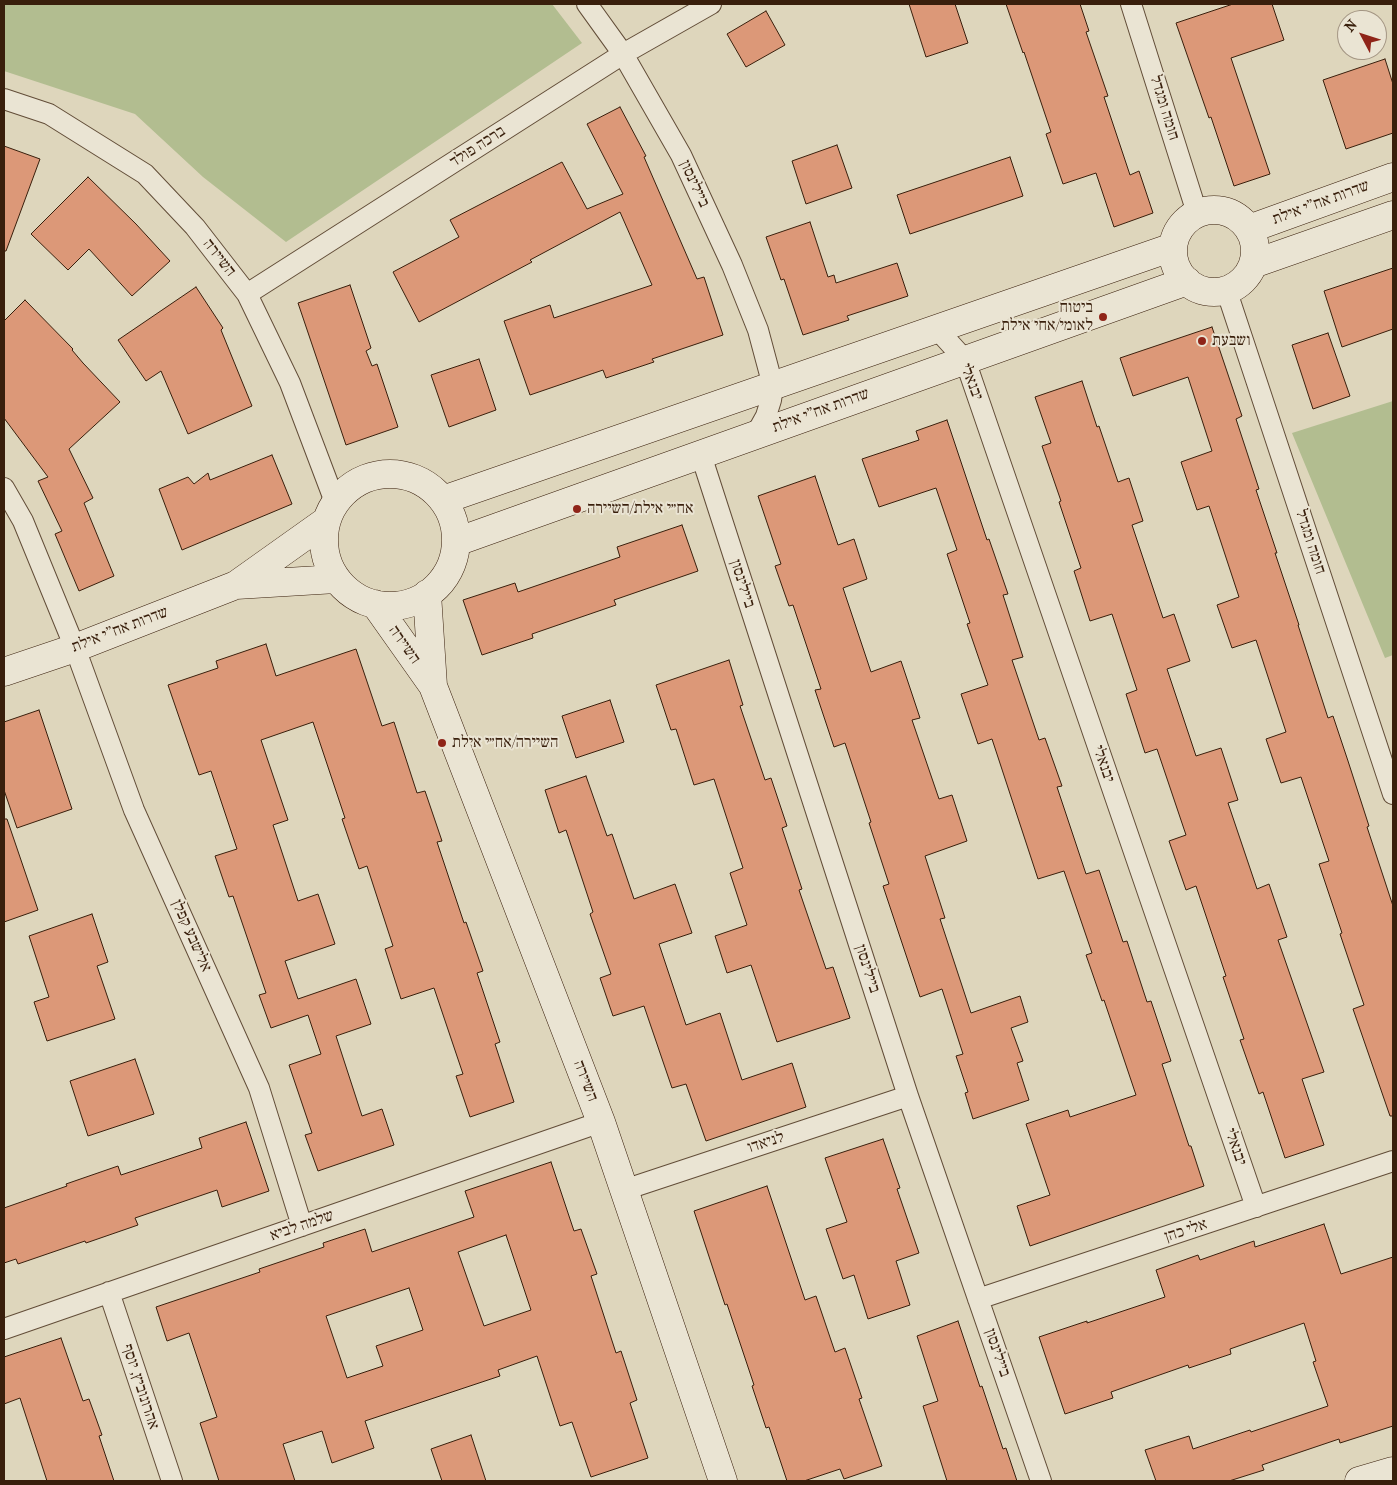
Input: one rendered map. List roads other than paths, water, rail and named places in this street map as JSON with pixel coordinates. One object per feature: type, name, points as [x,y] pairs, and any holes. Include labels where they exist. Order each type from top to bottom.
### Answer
[{"type":"main road","name":"שדרות אח\"י אילת","points":[[1249,229],[1393,177]]},
{"type":"main road","points":[[1221,210],[1242,220],[1249,229],[1254,240],[1255,252],[1252,264],[1238,284],[1212,292],[1198,289],[1180,274],[1176,266],[1173,247],[1181,227],[1197,213],[1221,210]]},
{"type":"main road","points":[[1252,264],[1393,215]]},
{"type":"main road","points":[[443,500],[1173,247]]},
{"type":"main road","name":"שדרות אח\"י אילת","points":[[456,542],[1187,281]]},
{"type":"main road","points":[[388,473],[409,476],[422,482],[428,485],[443,500],[450,512],[456,542],[452,562],[442,580],[427,594],[409,603],[389,606],[368,603],[350,593],[336,579],[326,561],[323,540],[330,512],[349,487],[368,477],[388,473]]},
{"type":"main road","name":"שדרות אח\"י אילת","points":[[4,672],[75,648],[236,585],[330,512]]},
{"type":"main road","name":"שדרות אח\"י אילת","points":[[236,585],[336,579]]},
{"type":"main road","name":"השיירה","points":[[427,594],[433,686]]},
{"type":"main road","name":"השיירה","points":[[375,604],[433,686],[601,1122],[723,1481]]},
{"type":"main road","points":[[1359,1481],[1393,1471]]},
{"type":"street","name":"ביילינסון","points":[[587,4],[622,54],[681,155],[732,265],[758,330],[773,386],[766,416],[756,434]]},
{"type":"street","name":"ברכה פולד","points":[[247,294],[622,54],[711,4]]},
{"type":"street","name":"חומה ומגדל","points":[[1132,4],[1197,213]]},
{"type":"street","name":"השיירה","points":[[4,99],[49,114],[145,174],[195,227],[247,294],[290,383],[330,512]]},
{"type":"street","name":"חומה ומגדל","points":[[1226,289],[1393,794]]},
{"type":"street","name":"יבנאלי","points":[[937,329],[964,360],[1256,1207]]},
{"type":"street","name":"ביילינסון","points":[[701,455],[908,1096],[1041,1481]]},
{"type":"street","name":"אלישבע קפלן","points":[[4,488],[23,521],[75,648],[134,810],[259,1088],[302,1226]]},
{"type":"street","name":"לניאדו","points":[[624,1190],[908,1096]]},
{"type":"street","name":"שלמה לביא","points":[[4,1329],[601,1122]]},
{"type":"street","name":"אלי כהן","points":[[978,1300],[1393,1161]]},
{"type":"street","name":"אהרונוביץ, יוסף","points":[[109,1292],[172,1481]]},
{"type":"place","name":"ביטוח לאומי/אחי אילת","points":[[1103,317]]},
{"type":"place","name":"ושבעת","points":[[1202,341]]},
{"type":"place","name":"אח״י אילת/השיירה","points":[[577,509]]},
{"type":"place","name":"השיירה/אח״י אילת","points":[[442,743]]}]
